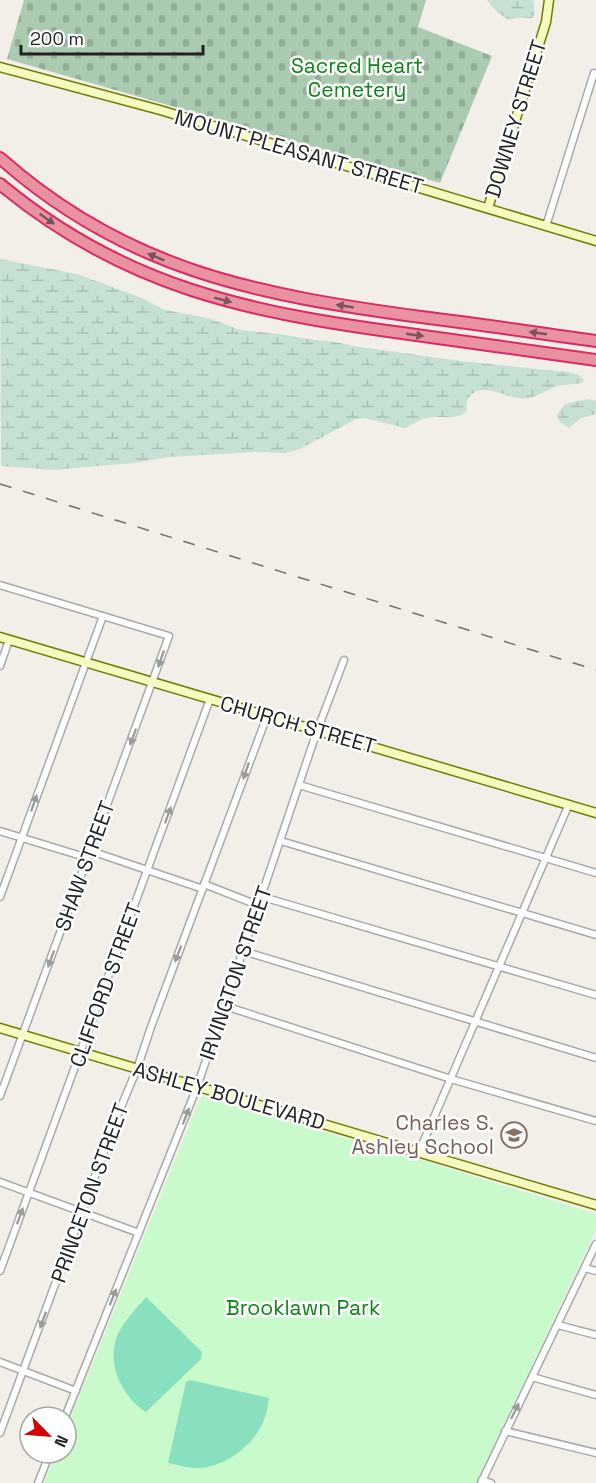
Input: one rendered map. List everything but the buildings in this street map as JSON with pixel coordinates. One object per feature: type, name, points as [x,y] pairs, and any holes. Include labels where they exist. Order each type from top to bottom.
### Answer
[{"type":"highway","points":[[0,159],[48,197],[102,232],[156,257],[204,275],[336,305],[596,341]]},
{"type":"highway","points":[[0,184],[42,216],[92,248],[148,274],[208,296],[309,320],[596,360]]},
{"type":"main road","name":"DOWNEY STREET","points":[[488,208],[543,30],[549,0]]},
{"type":"main road","name":"MOUNT PLEASANT STREET","points":[[0,67],[160,110],[596,242]]},
{"type":"main road","name":"CHURCH STREET","points":[[0,637],[596,813]]},
{"type":"main road","name":"ASHLEY BOULEVARD","points":[[0,1028],[596,1205]]},
{"type":"street","points":[[546,226],[594,73]]},
{"type":"street","points":[[0,585],[103,616],[0,897]]},
{"type":"street","name":"SHAW STREET","points":[[0,1096],[169,636],[103,616]]},
{"type":"street","points":[[0,666],[9,640]]},
{"type":"street","name":"IRVINGTON STREET","points":[[70,1405],[197,1087],[260,906],[317,730],[344,660]]},
{"type":"street","name":"CLIFFORD STREET","points":[[0,1271],[210,699]]},
{"type":"street","name":"PRINCETON STREET","points":[[0,1433],[267,716]]},
{"type":"street","points":[[299,785],[596,873]]},
{"type":"street","points":[[419,1152],[569,804]]},
{"type":"street","points":[[0,831],[148,870],[260,906]]},
{"type":"street","points":[[281,841],[596,935]]},
{"type":"street","points":[[262,897],[596,995]]},
{"type":"street","points":[[243,951],[596,1058]]},
{"type":"street","points":[[225,1006],[451,1079],[596,1121]]},
{"type":"street","points":[[0,1182],[139,1233]]},
{"type":"street","points":[[491,1483],[482,1481],[596,1244]]},
{"type":"street","points":[[585,1268],[596,1271]]},
{"type":"street","points":[[558,1325],[596,1335]]},
{"type":"street","points":[[0,1362],[76,1390]]},
{"type":"street","points":[[532,1377],[596,1395]]},
{"type":"street","points":[[506,1431],[596,1453]]},
{"type":"street","points":[[38,1483],[45,1465]]},
{"type":"green space","name":"Sacred Heart Cemetery","points":[[24,0],[426,0],[418,27],[492,56],[440,183],[7,59]]},
{"type":"green space","points":[[487,0],[533,0],[535,14],[532,18],[509,20],[498,13]]},
{"type":"green space","points":[[0,259],[77,274],[142,298],[165,310],[208,318],[240,330],[331,341],[460,361],[568,372],[579,375],[584,380],[582,383],[561,385],[536,396],[522,399],[480,390],[468,399],[466,412],[461,415],[432,417],[405,428],[364,418],[356,419],[300,449],[286,453],[255,452],[169,457],[133,463],[53,470],[1,466]]},
{"type":"green space","points":[[588,399],[596,401],[596,414],[581,418],[569,428],[560,422],[557,415],[565,404]]},
{"type":"green space","name":"Brooklawn Park","points":[[201,1096],[596,1214],[596,1230],[476,1483],[44,1483],[51,1465],[78,1465],[78,1405],[76,1405]]},
{"type":"green space","points":[[146,1297],[202,1352],[201,1359],[146,1412],[130,1397],[118,1378],[114,1345],[127,1319]]},
{"type":"green space","points":[[190,1380],[269,1398],[261,1427],[248,1444],[231,1457],[201,1468],[168,1463],[186,1382]]},
{"type":"railway","points":[[0,484],[596,670]]},
{"type":"place","name":"Charles S. Ashley School","points":[[514,1135]]}]
